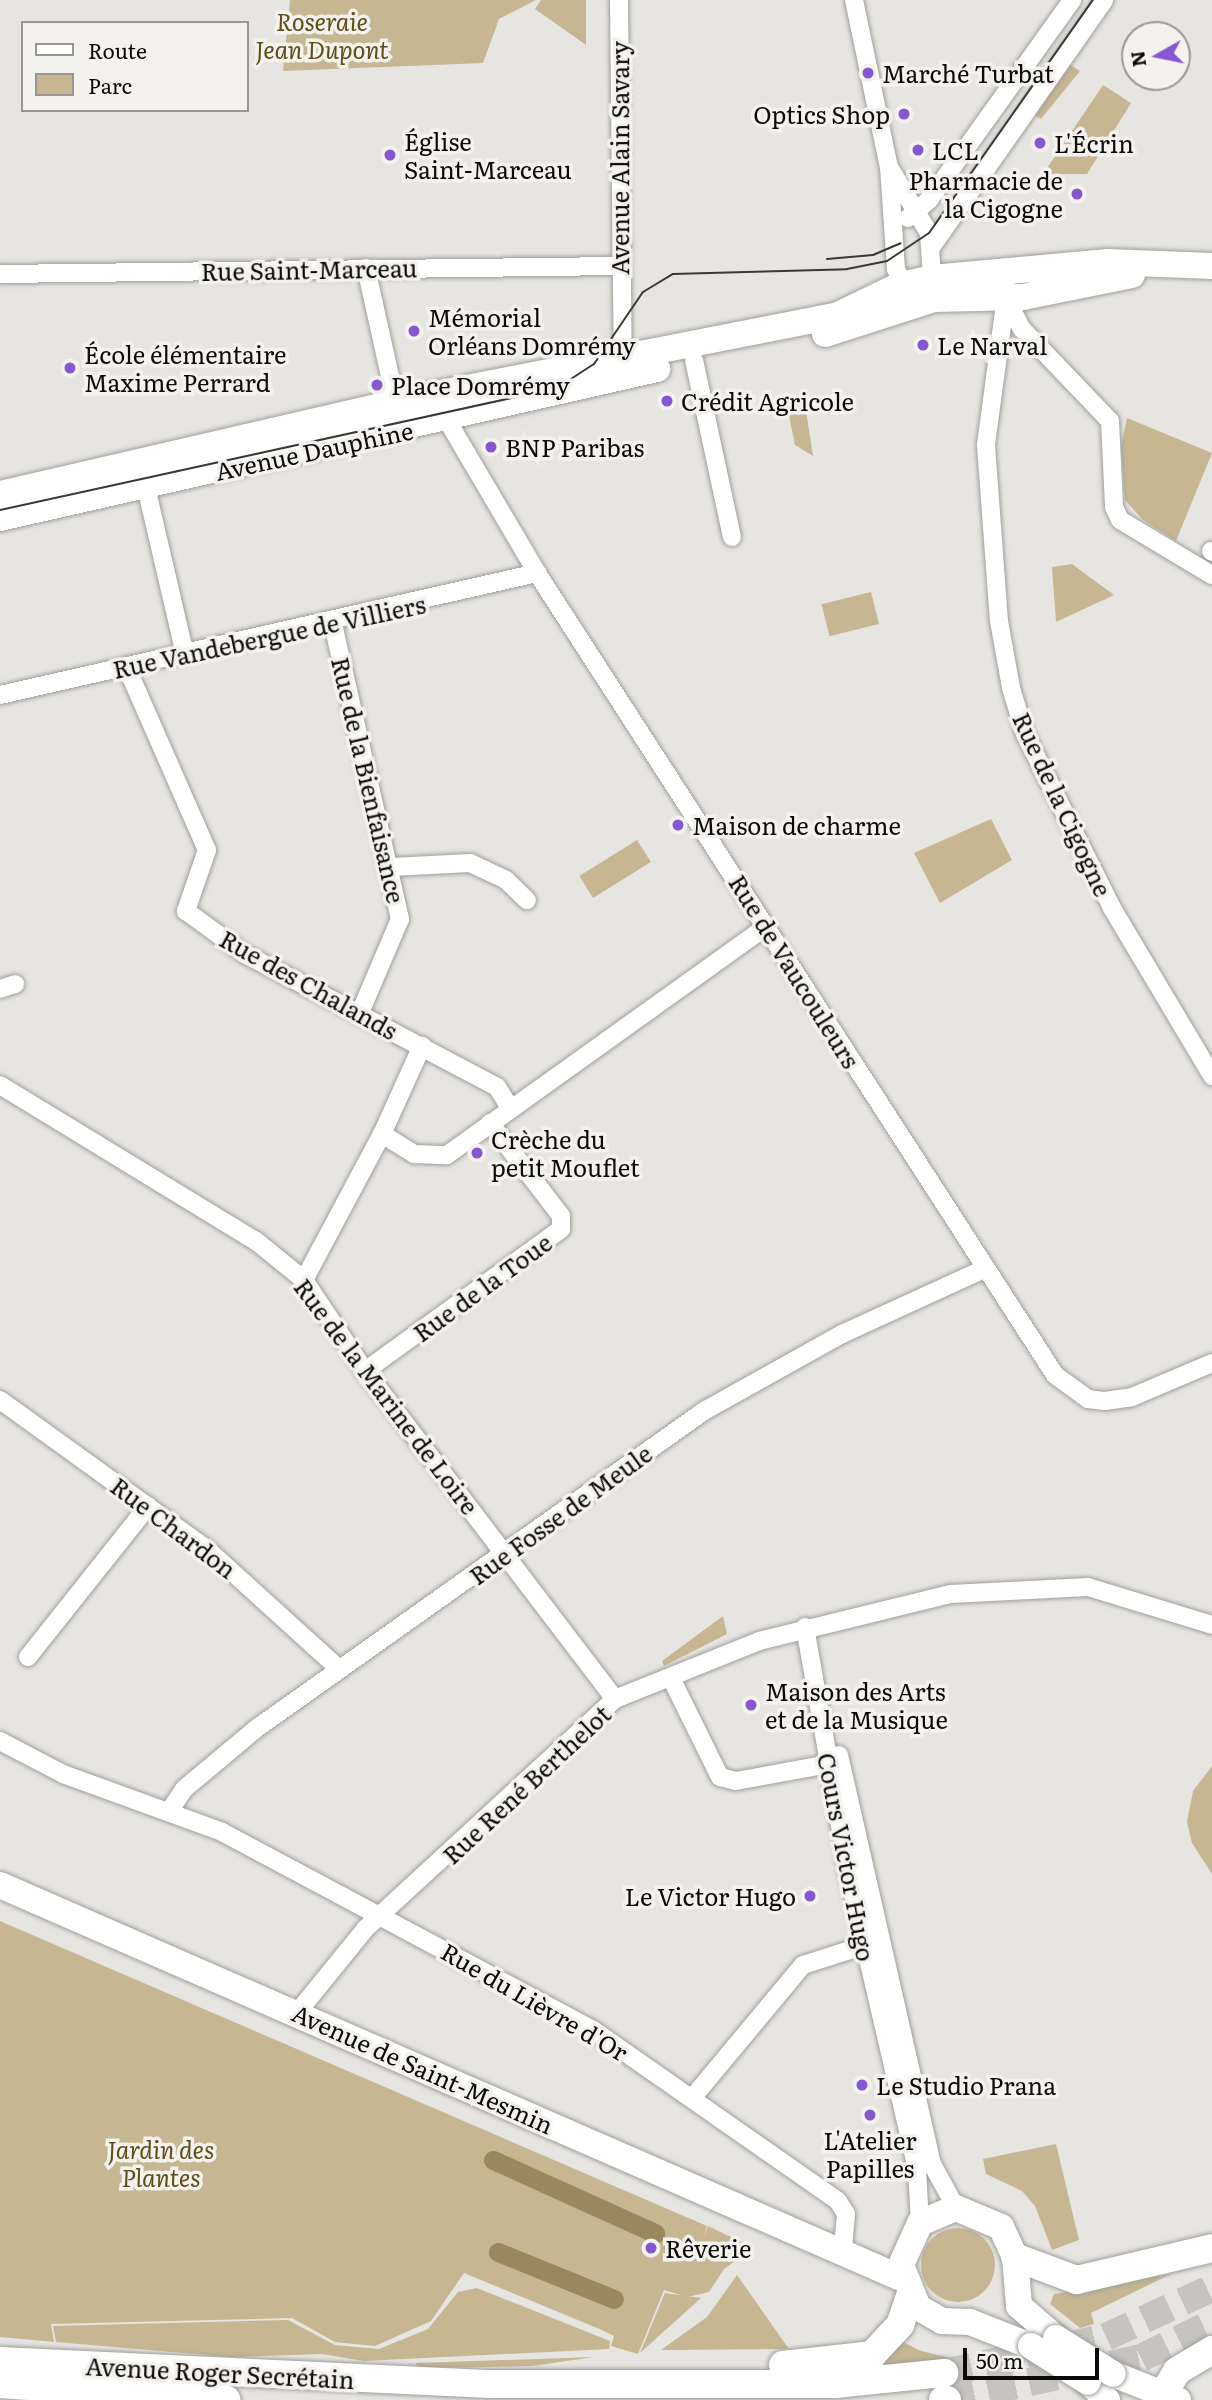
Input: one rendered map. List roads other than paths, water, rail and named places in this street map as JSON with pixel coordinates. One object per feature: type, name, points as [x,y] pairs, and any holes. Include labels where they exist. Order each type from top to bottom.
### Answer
[{"type":"main road","points":[[907,294],[932,278],[1037,272],[1108,262],[1212,266]]},
{"type":"main road","points":[[907,294],[1006,298],[1182,265]]},
{"type":"main road","name":"Avenue Dauphine","points":[[0,494],[396,403],[624,367],[694,360],[869,323],[907,294]]},
{"type":"main road","name":"Avenue Dauphine","points":[[0,518],[447,420],[624,367],[838,315],[907,294]]},
{"type":"main road","name":"Avenue de Saint-Mesmin","points":[[0,1885],[844,2248],[906,2287],[942,2320],[975,2324],[1031,2346],[1088,2382],[1107,2400]]},
{"type":"main road","points":[[844,2248],[914,2230],[956,2208],[1001,2227],[1015,2257],[1014,2292],[1026,2316],[1113,2374],[1172,2396],[1177,2371],[1212,2350]]},
{"type":"main road","points":[[490,2384],[856,2360],[886,2346],[906,2287],[914,2230]]},
{"type":"main road","points":[[1015,2257],[1042,2272],[1077,2280],[1212,2248]]},
{"type":"main road","name":"Avenue Roger Secrétain","points":[[0,2361],[490,2384],[835,2384],[944,2391]]},
{"type":"main road","name":"Avenue Roger Secrétain","points":[[0,2384],[226,2400]]},
{"type":"street","name":"Avenue Alain Savary","points":[[619,0],[617,266],[624,367]]},
{"type":"street","points":[[854,0],[888,167],[907,294]]},
{"type":"street","points":[[897,227],[916,212],[1072,0]]},
{"type":"street","points":[[932,246],[1104,0]]},
{"type":"street","points":[[888,167],[916,212],[932,246],[932,278]]},
{"type":"street","name":"Rue Saint-Marceau","points":[[0,274],[617,266]]},
{"type":"street","points":[[366,268],[396,403]]},
{"type":"street","points":[[1037,272],[1012,283],[1006,298],[1022,329],[1110,421],[1114,507],[1121,520],[1212,575]]},
{"type":"street","name":"Rue de la Cigogne","points":[[1006,298],[986,444],[999,621],[1011,688],[1025,734],[1112,908],[1212,1076]]},
{"type":"street","points":[[694,360],[732,537]]},
{"type":"street","name":"Rue de Vaucouleurs","points":[[447,420],[537,573],[767,926],[984,1269],[1055,1375],[1088,1399],[1132,1396],[1212,1363]]},
{"type":"street","points":[[146,486],[185,655]]},
{"type":"street","name":"Rue Vandebergue de Villiers","points":[[0,695],[333,624],[537,573]]},
{"type":"street","name":"Rue de la Bienfaisance","points":[[333,624],[392,867],[398,931],[360,1013]]},
{"type":"street","name":"Rue des Chalands","points":[[127,668],[206,850],[186,911],[245,954],[497,1087],[510,1108]]},
{"type":"street","points":[[392,867],[470,863],[506,880],[527,900]]},
{"type":"street","points":[[382,1135],[430,1157],[447,1155],[767,926]]},
{"type":"street","points":[[304,1280],[382,1135],[422,1046]]},
{"type":"street","name":"Rue de la Marine de Loire","points":[[0,1085],[256,1241],[304,1280],[365,1371],[615,1699]]},
{"type":"street","name":"Rue de la Toue","points":[[365,1371],[561,1229],[561,1216],[490,1123]]},
{"type":"street","name":"Rue Fosse de Meule","points":[[170,1810],[195,1780],[338,1668],[506,1554],[704,1411],[842,1334],[984,1269]]},
{"type":"street","name":"Rue Chardon","points":[[0,1400],[148,1506],[278,1609],[338,1668]]},
{"type":"street","points":[[28,1657],[148,1506]]},
{"type":"street","name":"Rue René Berthelot","points":[[297,2013],[381,1913],[615,1699],[805,1627],[951,1594],[1061,1586],[1115,1591],[1212,1625]]},
{"type":"street","name":"Cours Victor Hugo","points":[[805,1627],[829,1764],[872,1943],[932,2164],[956,2208]]},
{"type":"street","name":"Cours Victor Hugo","points":[[805,1627],[816,1653],[917,2169],[914,2230]]},
{"type":"street","points":[[671,1678],[720,1777],[736,1781],[829,1764]]},
{"type":"street","name":"Rue du Lièvre d'Or","points":[[0,1741],[63,1774],[170,1810],[381,1913],[593,2031],[693,2098],[842,2206],[844,2248]]},
{"type":"street","points":[[693,2098],[803,1965],[872,1943]]},
{"type":"waterway","points":[[493,2160],[655,2233]]},
{"type":"waterway","points":[[498,2252],[614,2299]]},
{"type":"tunnel","points":[[944,2373],[1106,2337],[1212,2288]]},
{"type":"tunnel","points":[[947,2400],[1141,2358],[1212,2323]]},
{"type":"tram line","points":[[0,510],[557,388],[594,364],[643,292],[673,274],[847,269],[887,261],[929,233],[1093,0]]},
{"type":"tram line","points":[[827,259],[873,255],[901,243]]},
{"type":"place","name":"Marché Turbat","points":[[868,73]]},
{"type":"place","name":"Optics Shop","points":[[904,114]]},
{"type":"place","name":"L'Écrin","points":[[1040,143]]},
{"type":"place","name":"LCL","points":[[918,150]]},
{"type":"place","name":"Église Saint-Marceau","points":[[390,155]]},
{"type":"place","name":"Pharmacie de la Cigogne","points":[[1077,194]]},
{"type":"place","name":"Mémorial Orléans Domrémy","points":[[414,331]]},
{"type":"place","name":"Le Narval","points":[[923,345]]},
{"type":"place","name":"École élémentaire Maxime Perrard","points":[[70,368]]},
{"type":"place","name":"Place Domrémy","points":[[377,385]]},
{"type":"place","name":"Crédit Agricole","points":[[667,401]]},
{"type":"place","name":"BNP Paribas","points":[[491,447]]},
{"type":"place","name":"Maison de charme","points":[[678,825]]},
{"type":"place","name":"Crèche du petit Mouflet","points":[[477,1153]]},
{"type":"place","name":"Maison des Arts et de la Musique","points":[[751,1705]]},
{"type":"place","name":"Le Victor Hugo","points":[[810,1896]]},
{"type":"place","name":"Le Studio Prana","points":[[862,2085]]},
{"type":"place","name":"L'Atelier Papilles","points":[[870,2115]]},
{"type":"place","name":"Rêverie","points":[[651,2248]]},
{"type":"park label","name":"Roseraie Jean Dupont","points":[[322,35]]},
{"type":"park label","name":"Jardin des Plantes","points":[[161,2163]]}]
